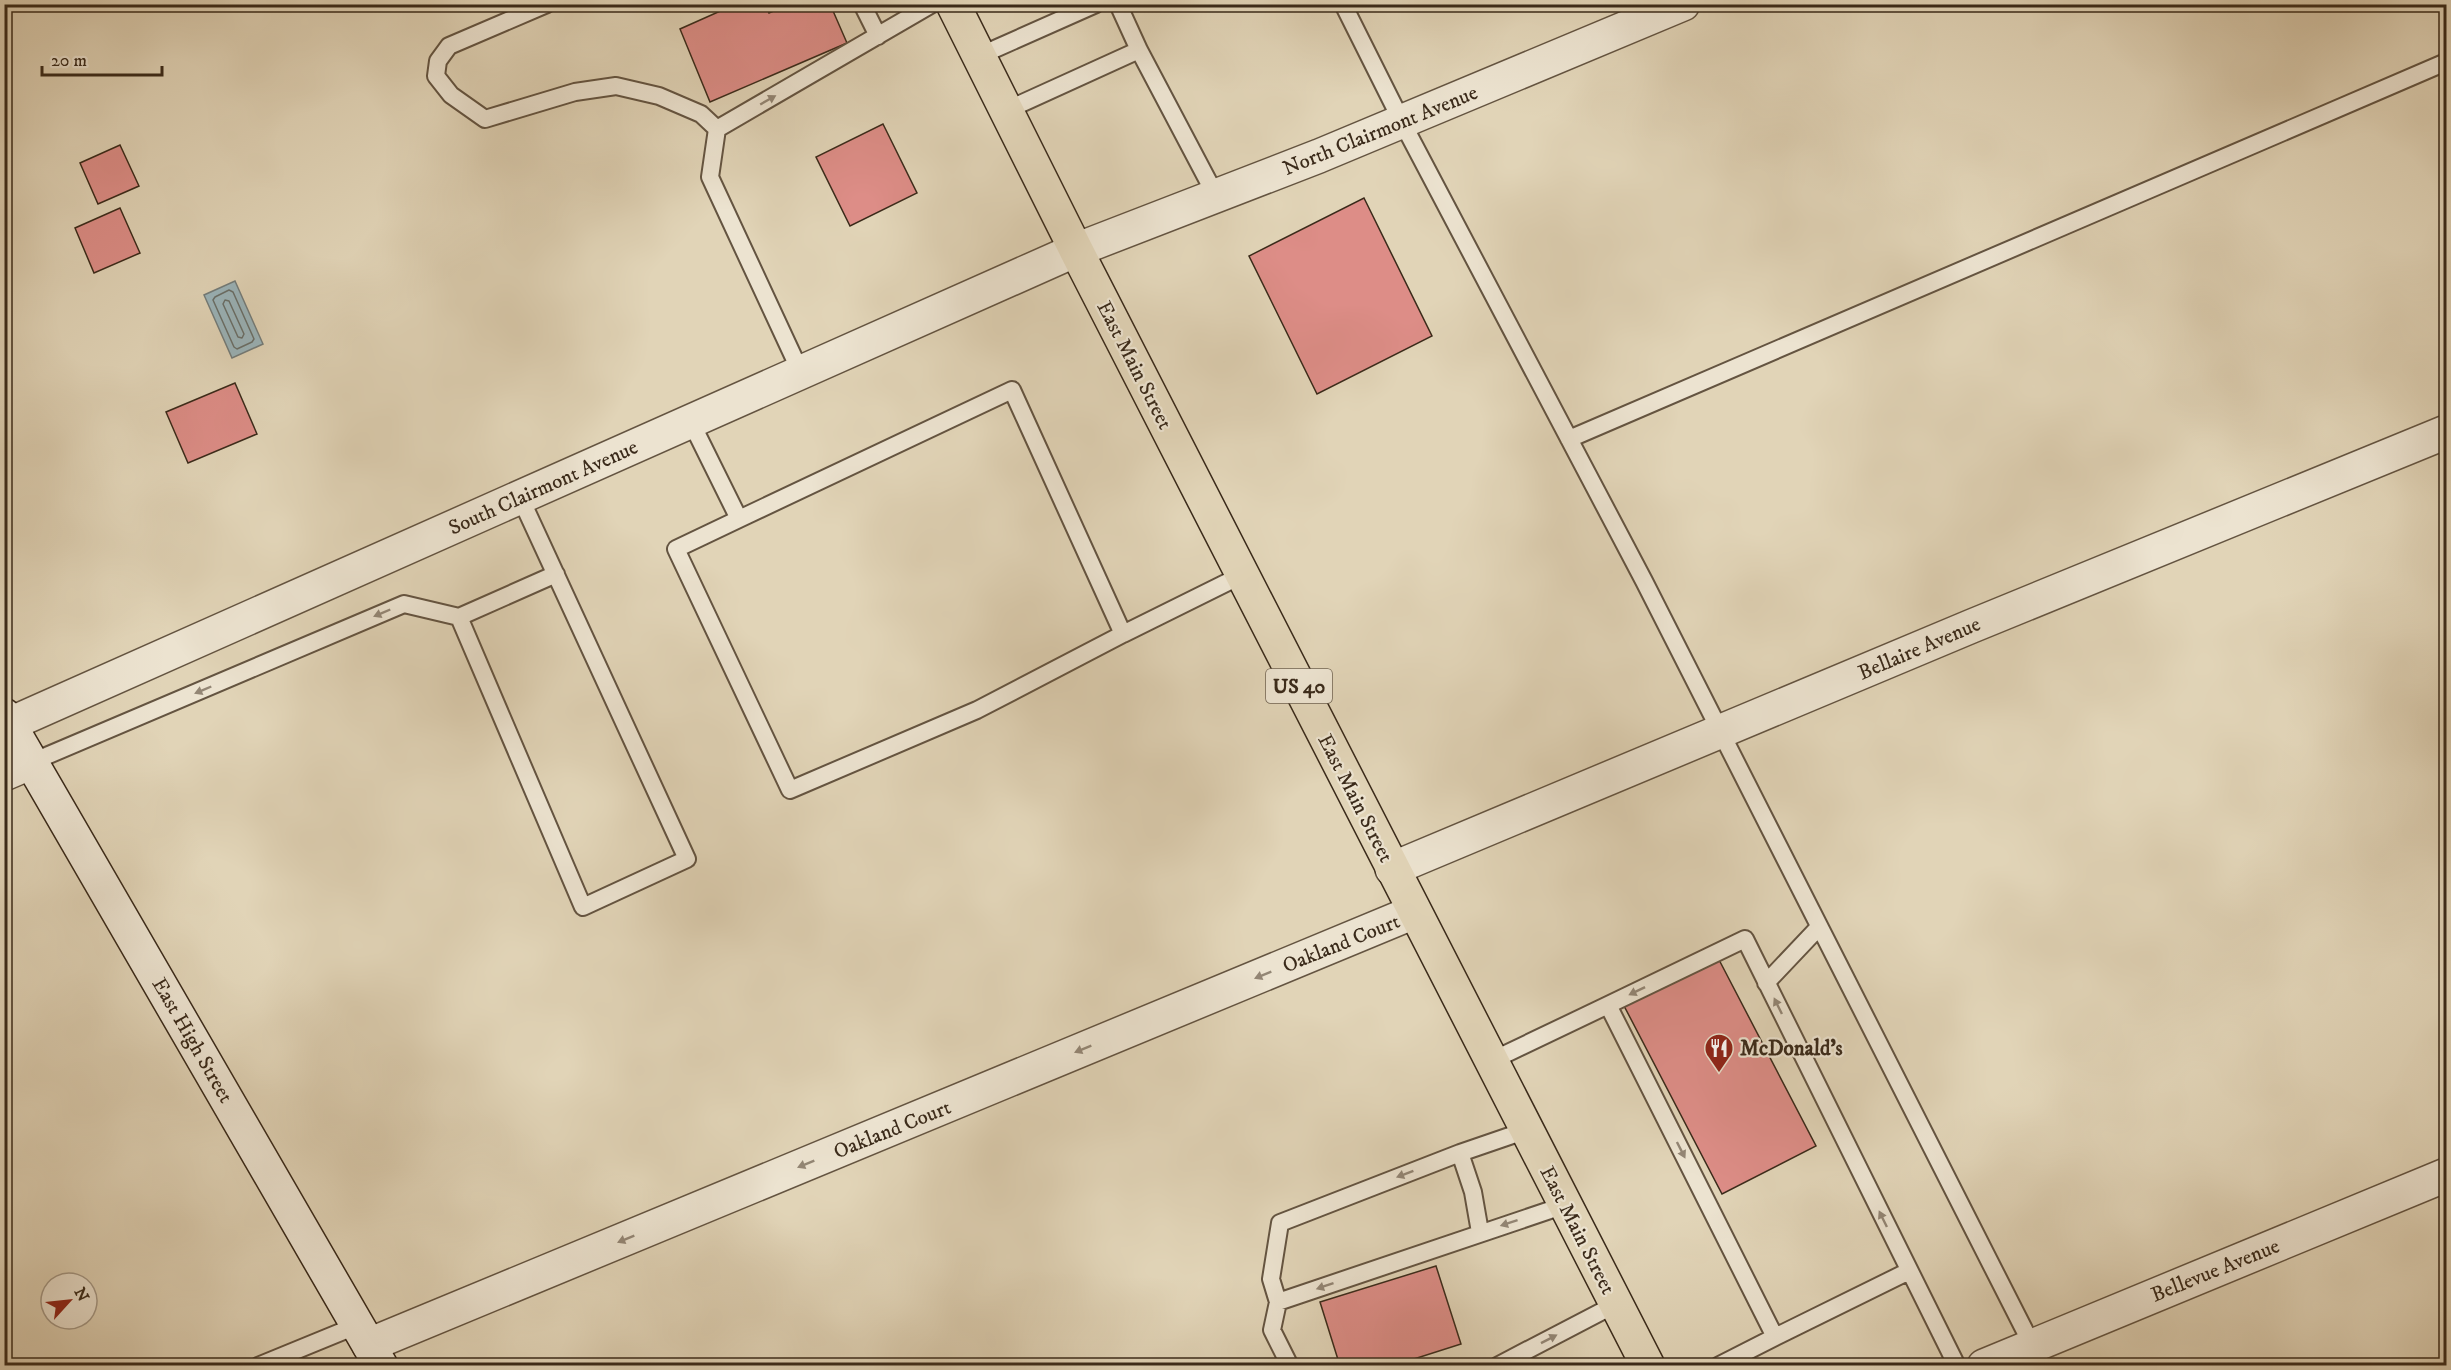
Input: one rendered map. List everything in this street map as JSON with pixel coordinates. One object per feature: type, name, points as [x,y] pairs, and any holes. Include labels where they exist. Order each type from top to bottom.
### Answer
[{"type":"main road","name":"East Main Street","points":[[953,4],[1392,869],[1648,1365]]},
{"type":"street","name":"North Clairmont Avenue","points":[[1076,250],[1402,122],[1683,4]]},
{"type":"street","name":"South Clairmont Avenue","points":[[7,720],[691,422],[1076,250]]},
{"type":"street","name":"Bellaire Avenue","points":[[1392,869],[2446,432]]},
{"type":"street","name":"East High Street","points":[[7,720],[18,768],[370,1345]]},
{"type":"street","name":"Oakland Court","points":[[370,1345],[1414,912]]},
{"type":"street","name":"Bellevue Avenue","points":[[1984,1365],[2446,1175]]},
{"type":"lane","points":[[547,4],[449,46],[438,61],[436,76],[451,95],[485,119],[575,92],[616,86],[659,96],[701,114],[717,129]]},
{"type":"lane","points":[[862,4],[878,36]]},
{"type":"lane","points":[[717,129],[932,4]]},
{"type":"lane","points":[[979,56],[1096,4]]},
{"type":"lane","points":[[1118,4],[1139,50],[1216,196]]},
{"type":"lane","points":[[1343,4],[1719,732],[2032,1346]]},
{"type":"lane","points":[[1007,110],[1139,50]]},
{"type":"lane","points":[[1569,440],[2446,62]]},
{"type":"lane","points":[[717,129],[710,177],[801,373]]},
{"type":"lane","points":[[1124,634],[1012,390],[676,549],[789,790],[977,710],[1242,575]]},
{"type":"lane","points":[[691,422],[739,519]]},
{"type":"lane","points":[[459,617],[583,907],[687,859],[520,497]]},
{"type":"lane","points":[[18,768],[404,604],[459,617],[556,574]]},
{"type":"lane","points":[[1767,983],[1819,927]]},
{"type":"lane","points":[[1491,1061],[1744,939],[1957,1365]]},
{"type":"lane","points":[[1608,1005],[1775,1337]]},
{"type":"lane","points":[[1290,1365],[1272,1330],[1278,1302],[1271,1279],[1280,1222],[1460,1153],[1527,1130]]},
{"type":"lane","points":[[1460,1153],[1473,1192],[1480,1232]]},
{"type":"lane","points":[[1278,1302],[1565,1205]]},
{"type":"lane","points":[[1718,1365],[1909,1271]]},
{"type":"lane","points":[[1497,1365],[1616,1304]]},
{"type":"lane","points":[[258,1365],[370,1345]]},
{"type":"water","points":[[235,281],[263,344],[232,358],[204,295]]},
{"type":"building","points":[[736,4],[765,4],[769,13],[790,4],[830,4],[847,43],[710,102],[680,29]]},
{"type":"building","points":[[883,124],[917,193],[850,226],[816,157]]},
{"type":"building","points":[[120,145],[139,186],[98,204],[80,163]]},
{"type":"building","points":[[1364,198],[1432,336],[1317,394],[1249,256]]},
{"type":"building","points":[[120,208],[140,253],[94,273],[75,228]]},
{"type":"building","points":[[235,383],[257,434],[188,463],[166,412]]},
{"type":"building","name":"McDonald's","points":[[1716,954],[1816,1146],[1722,1194],[1622,1002]]},
{"type":"building","points":[[1436,1266],[1461,1344],[1392,1366],[1340,1366],[1320,1302]]},
{"type":"place","name":"McDonald's","points":[[1719,1074]]}]
